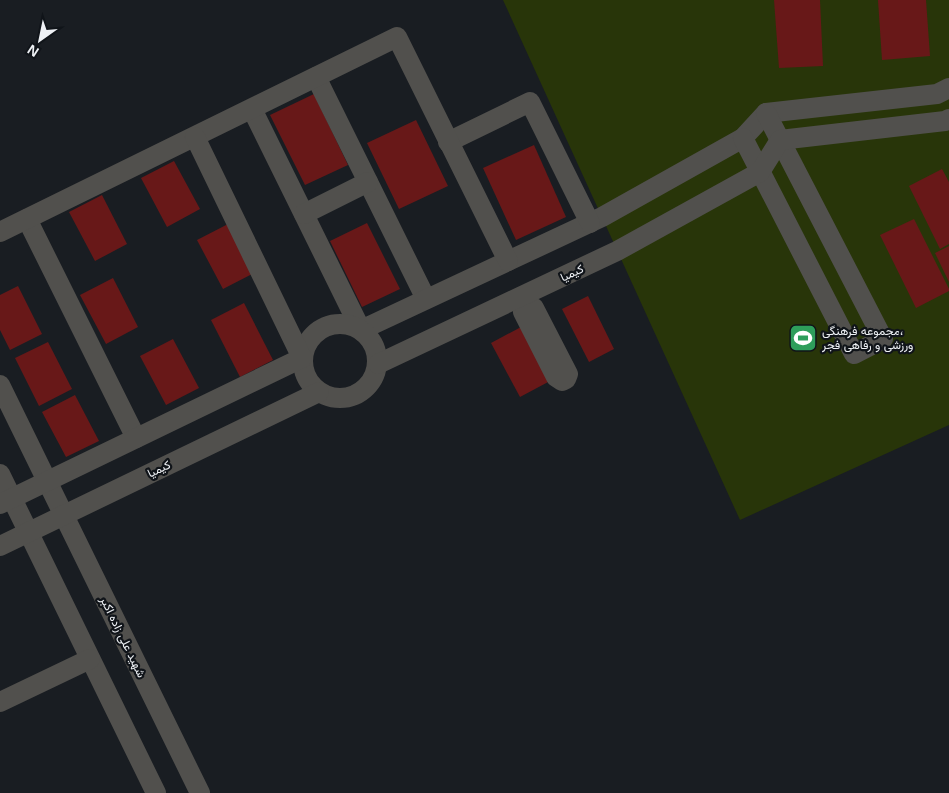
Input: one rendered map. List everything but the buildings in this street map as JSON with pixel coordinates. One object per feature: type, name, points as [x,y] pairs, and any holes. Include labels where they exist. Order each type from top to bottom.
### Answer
[{"type":"street","points":[[0,232],[397,37],[508,261]]},
{"type":"street","points":[[316,77],[426,299]]},
{"type":"street","points":[[361,330],[590,223],[743,138],[766,113],[943,91],[948,123],[780,140]]},
{"type":"street","points":[[448,142],[530,102],[590,223]]},
{"type":"street","points":[[252,109],[361,330]]},
{"type":"street","points":[[743,138],[854,354],[883,340],[766,113]]},
{"type":"street","points":[[6,501],[302,358],[309,339],[324,327],[343,323],[353,325],[369,336],[377,354],[376,374],[365,390],[347,398],[337,398],[319,392],[306,377],[302,358],[195,137]]},
{"type":"street","points":[[760,172],[780,140]]},
{"type":"street","name":"کیمیا","points":[[378,364],[523,302],[760,172]]},
{"type":"street","points":[[304,214],[368,182]]},
{"type":"street","points":[[27,219],[136,438]]},
{"type":"street","name":"شهید علی زاده اکبر","points":[[0,385],[200,793]]},
{"type":"street","name":"کیمیا","points":[[0,546],[319,392]]},
{"type":"street","points":[[0,474],[6,501],[29,532],[156,793]]},
{"type":"street","points":[[0,702],[90,659]]},
{"type":"green space","name":"مجموعه فرهنگی، ورزشی و رفاهی فجر","points":[[503,0],[949,0],[949,425],[740,520]]},
{"type":"place","name":"مجموعه فرهنگی، ورزشی و رفاهی فجر","points":[[803,338]]}]
